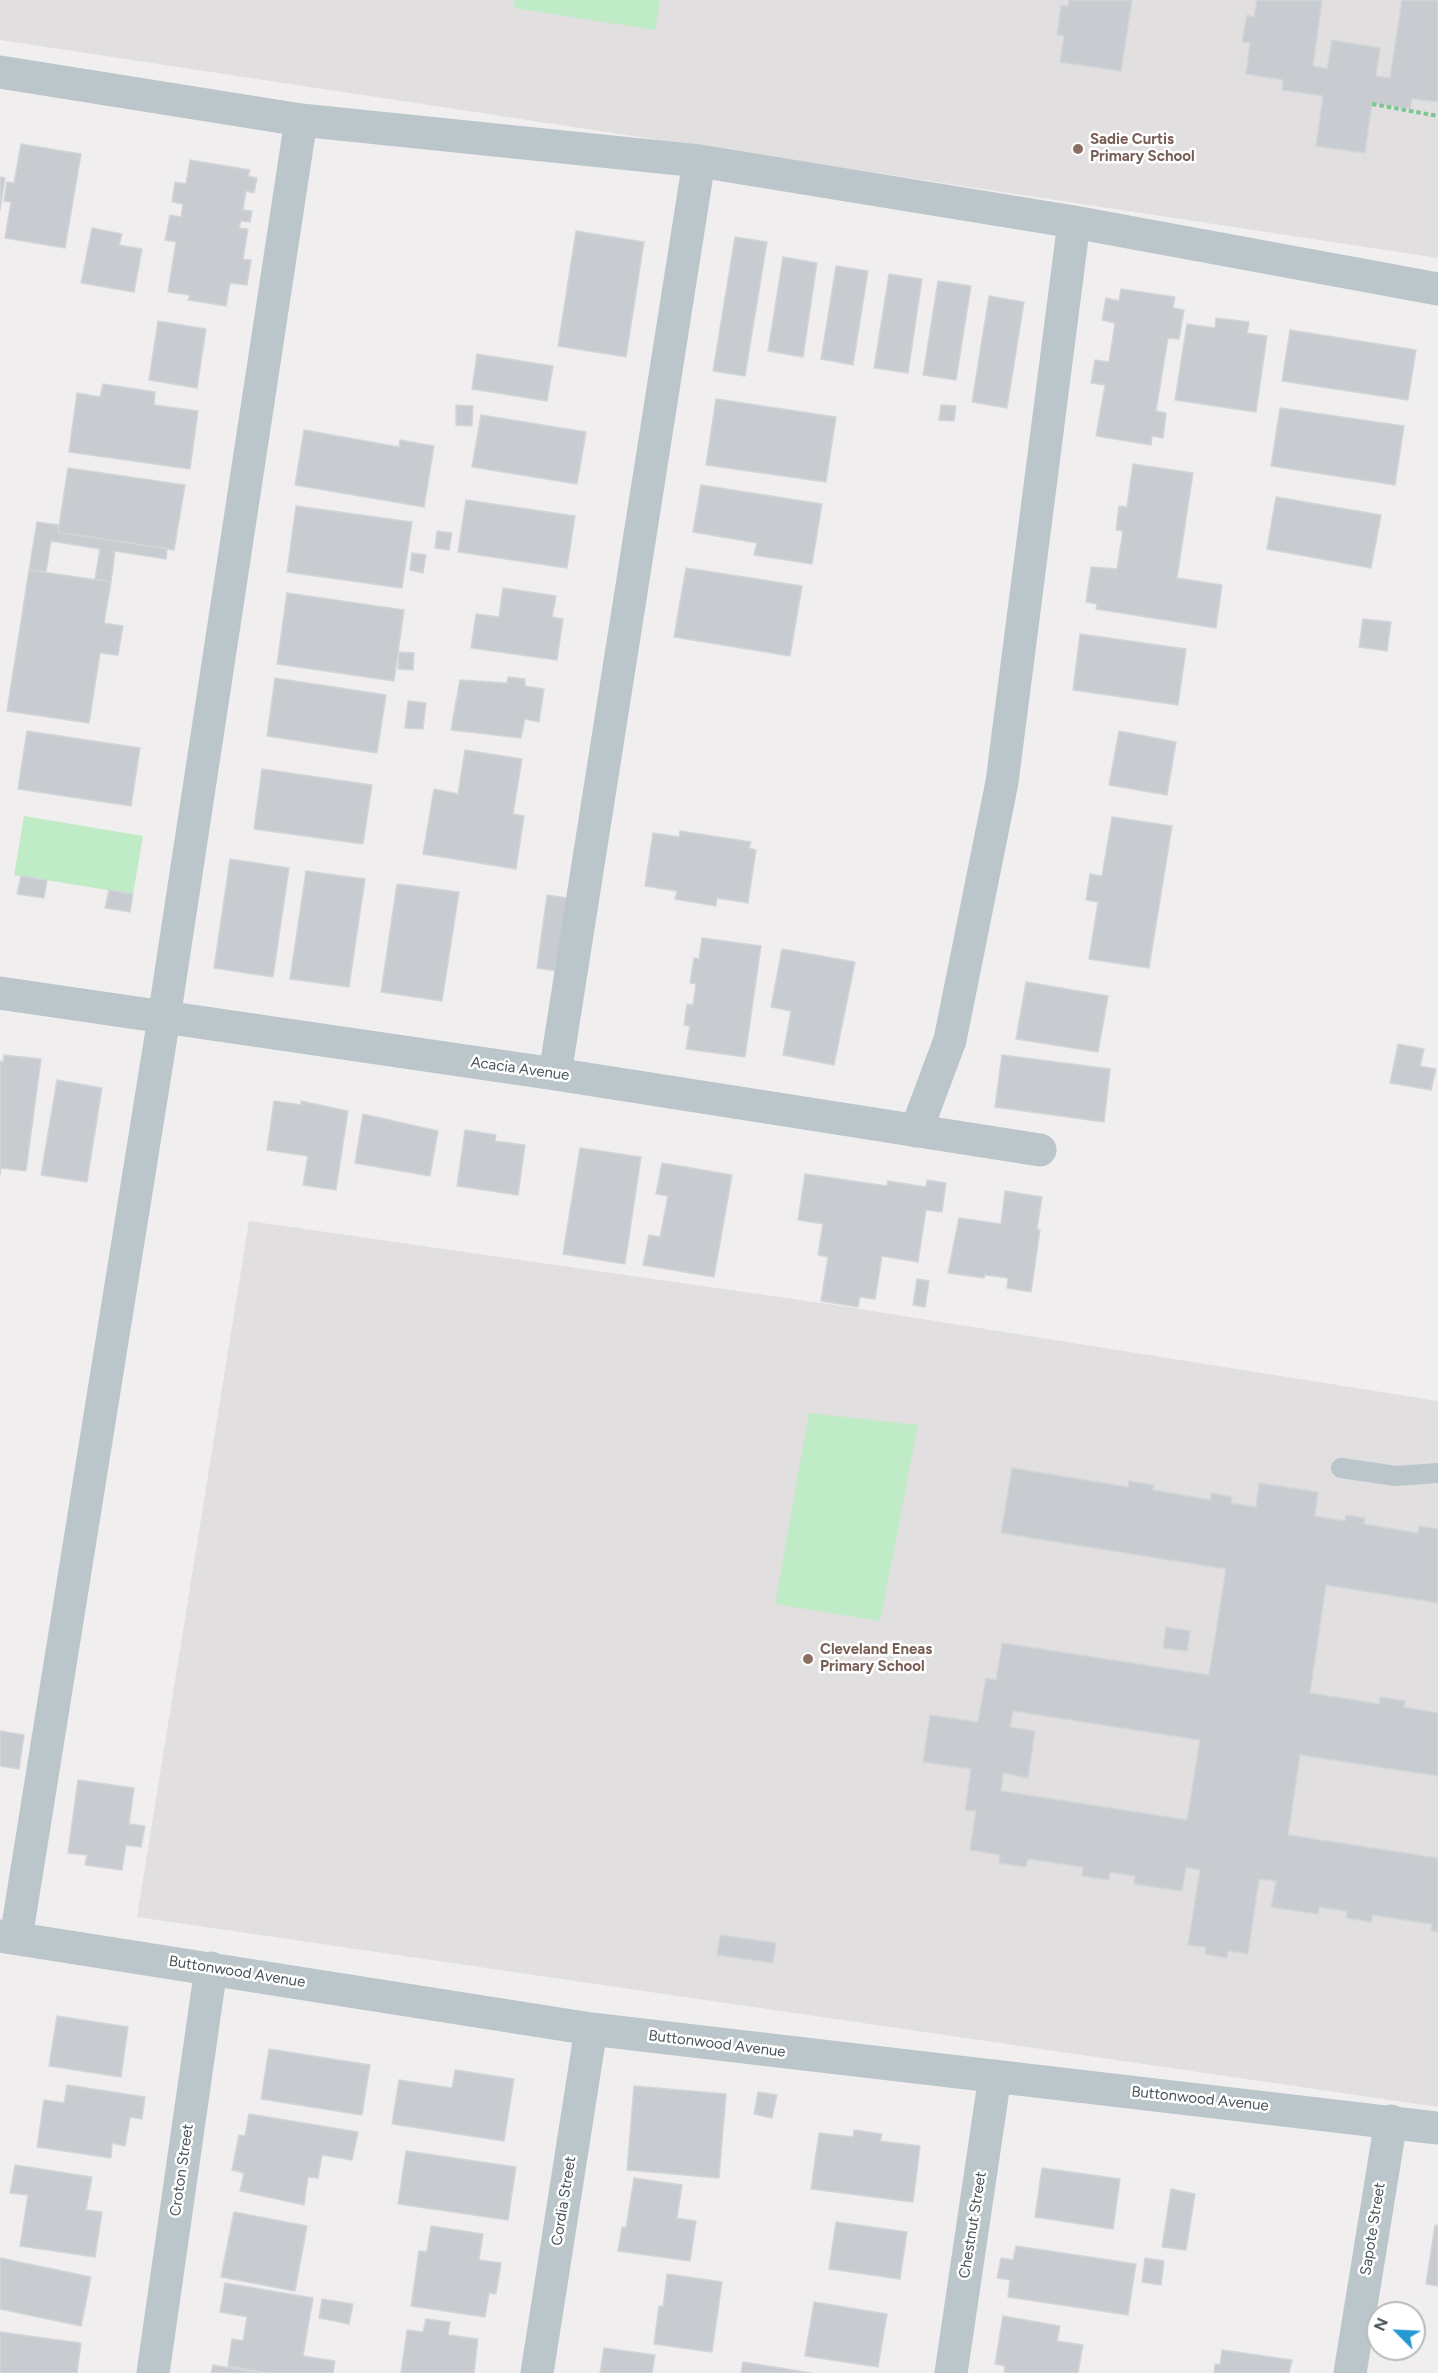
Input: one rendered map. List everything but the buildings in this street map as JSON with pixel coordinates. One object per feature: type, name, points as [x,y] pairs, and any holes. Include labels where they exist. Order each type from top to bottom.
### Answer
[{"type":"street","points":[[0,72],[301,120],[699,161],[1074,222],[1438,289]]},
{"type":"street","points":[[8,1937],[164,1018],[301,120]]},
{"type":"street","points":[[555,1074],[699,161]]},
{"type":"street","points":[[916,1131],[950,1040],[1002,782],[1074,222]]},
{"type":"street","name":"Acacia Avenue","points":[[0,993],[555,1074],[1040,1150]]},
{"type":"street","name":"Buttonwood Avenue","points":[[8,1937],[591,2029],[1438,2128]]},
{"type":"street","name":"Croton Street","points":[[153,2373],[211,1968]]},
{"type":"street","name":"Cordia Street","points":[[537,2373],[591,2029]]},
{"type":"street","name":"Chestnut Street","points":[[951,2373],[995,2076]]},
{"type":"street","name":"Sapote Street","points":[[1350,2373],[1391,2121]]},
{"type":"lane","points":[[1341,1468],[1396,1476],[1438,1473]]},
{"type":"path","points":[[1372,104],[1438,116]]},
{"type":"shaded area","name":"Sadie Curtis Primary School","points":[[0,0],[1438,0],[1438,258],[0,40]]},
{"type":"shaded area","name":"Cleveland Eneas Primary School","points":[[249,1221],[828,1304],[1438,1401],[1438,2107],[137,1917]]},
{"type":"green space","points":[[515,0],[660,0],[655,30],[514,8]]},
{"type":"green space","points":[[24,816],[143,836],[133,894],[14,875]]},
{"type":"green space","points":[[809,1413],[918,1425],[880,1621],[775,1604]]},
{"type":"place","name":"Sadie Curtis Primary School","points":[[1078,149]]},
{"type":"place","name":"Cleveland Eneas Primary School","points":[[808,1659]]}]
